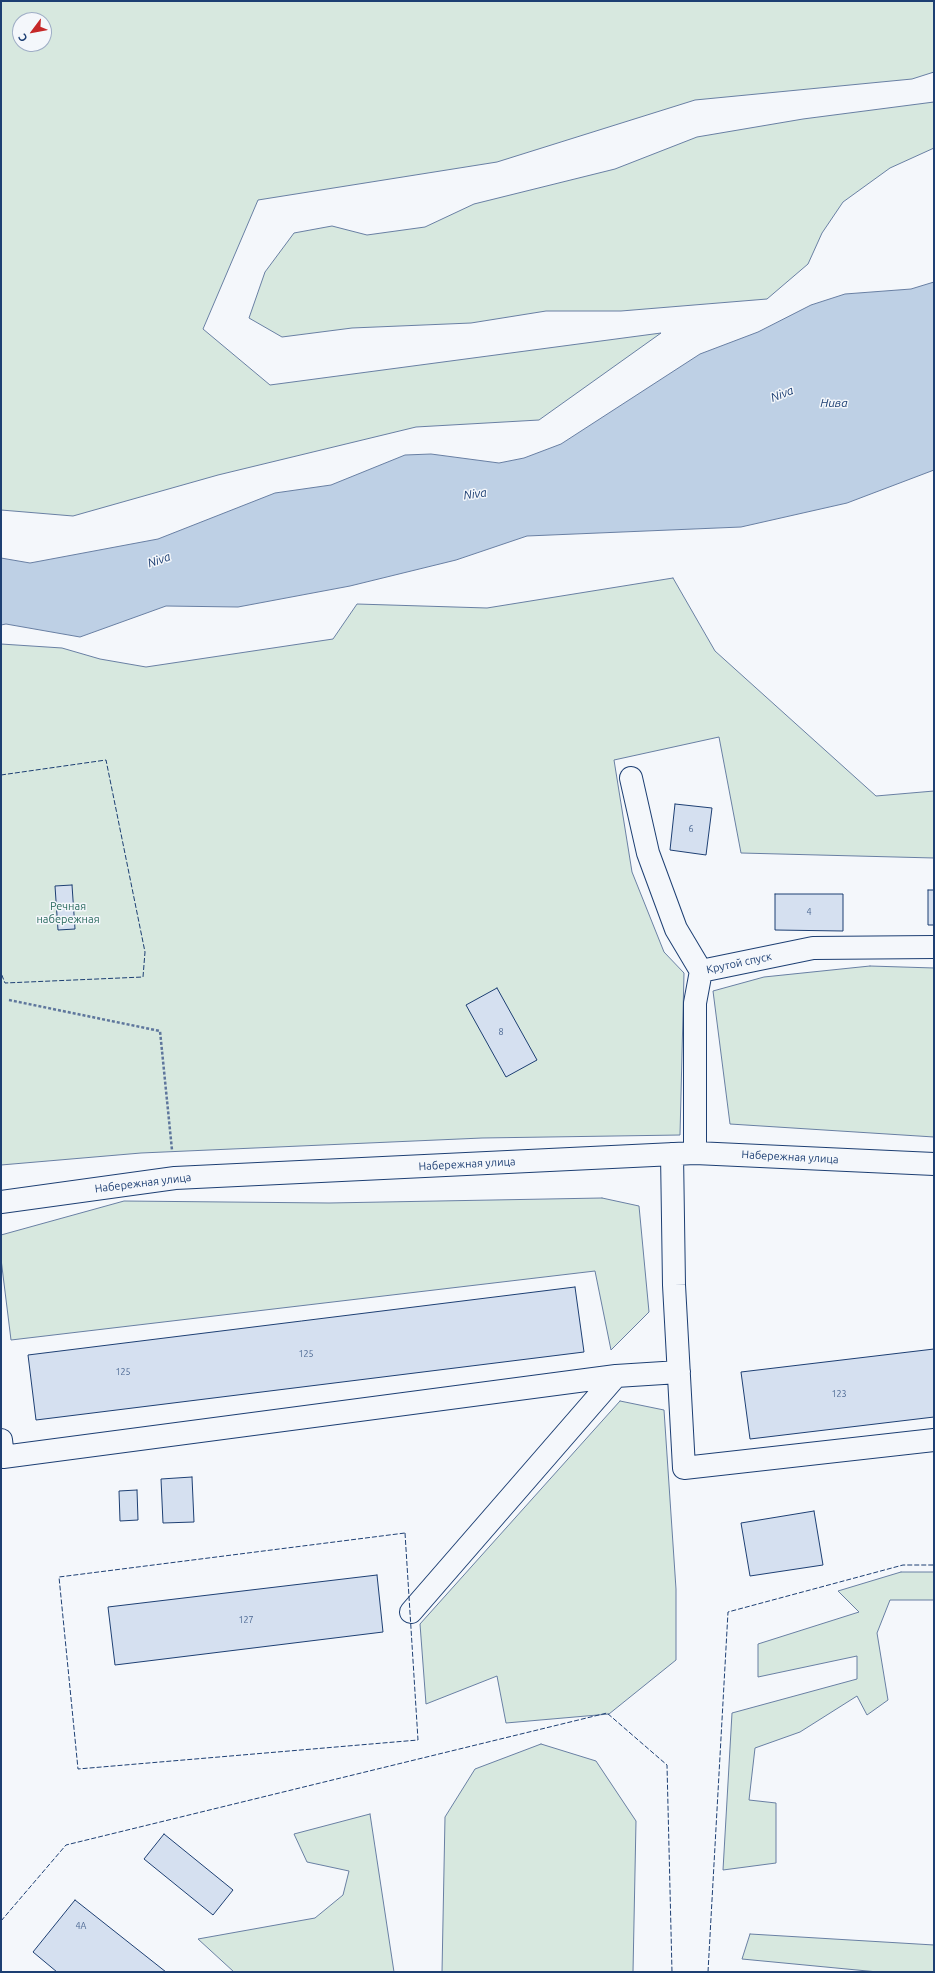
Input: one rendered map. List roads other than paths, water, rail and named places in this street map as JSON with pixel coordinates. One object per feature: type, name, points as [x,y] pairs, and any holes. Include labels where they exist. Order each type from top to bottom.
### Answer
[{"type":"street","points":[[631,778],[648,853],[676,930],[701,971]]},
{"type":"street","name":"Крутой спуск","points":[[695,1153],[696,1003],[701,971],[813,948],[934,947]]},
{"type":"street","name":"Набережная улица","points":[[1,1202],[175,1178],[695,1153],[934,1164]]},
{"type":"street","points":[[672,1154],[674,1285],[684,1468],[934,1440]]},
{"type":"street","points":[[1,1440],[3,1456],[616,1376],[679,1372]]},
{"type":"street","points":[[411,1612],[616,1376]]},
{"type":"water","name":"Нива","points":[[934,282],[934,470],[847,503],[741,527],[527,536],[456,560],[350,586],[238,607],[166,606],[80,637],[6,624],[1,625],[1,558],[30,563],[158,539],[275,493],[331,485],[405,455],[431,454],[499,463],[524,458],[561,444],[700,354],[758,332],[811,305],[845,294],[911,289]]},
{"type":"water label","name":"Niva","points":[[782,394]]},
{"type":"water label","name":"Niva","points":[[475,494]]},
{"type":"water label","name":"Niva","points":[[159,560]]},
{"type":"park label","name":"Речная набережная","points":[[68,912]]}]
